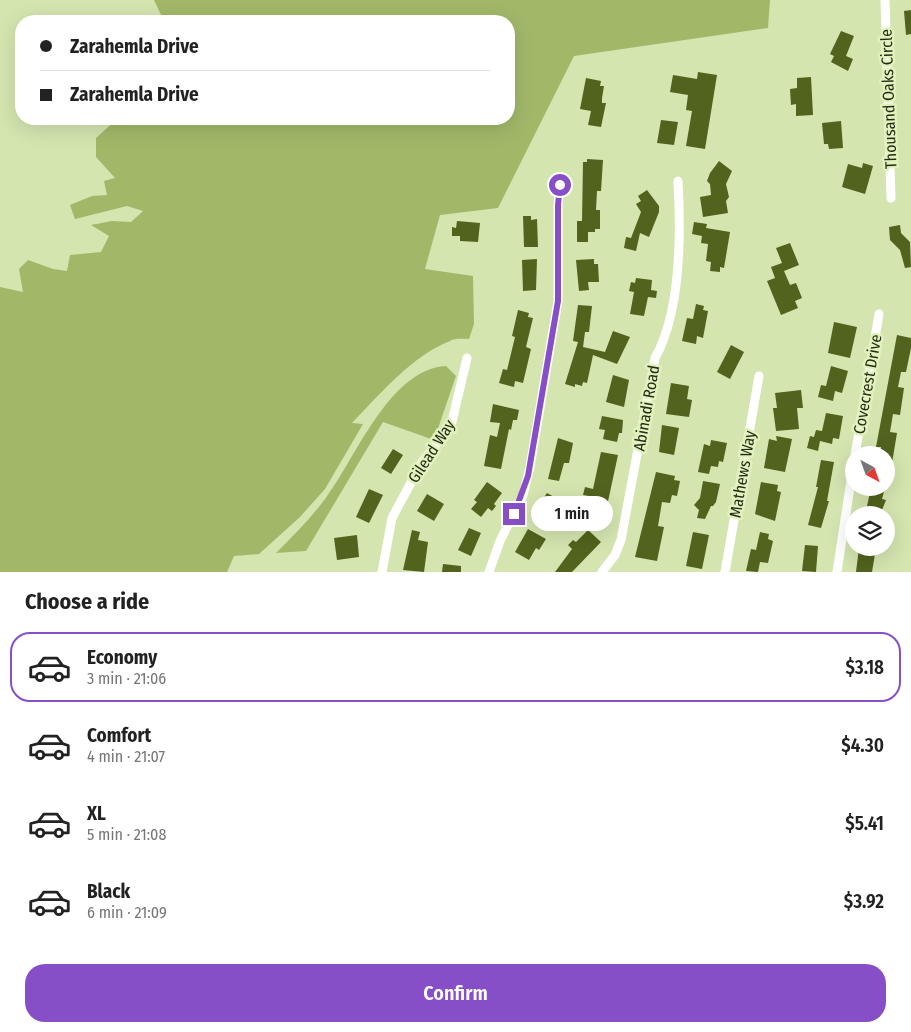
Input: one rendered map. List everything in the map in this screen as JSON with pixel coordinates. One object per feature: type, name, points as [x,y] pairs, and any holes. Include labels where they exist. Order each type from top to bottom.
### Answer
[{"type":"street","name":"Thousand Oaks Circle","points":[[885,0],[891,198]]},
{"type":"street","name":"Abinadi Road","points":[[602,572],[615,555],[622,540],[655,358],[666,336],[674,296],[679,240],[678,181]]},
{"type":"street","points":[[489,572],[500,541],[523,495],[530,467],[558,301],[558,205],[560,185]]},
{"type":"street","name":"Covecrest Drive","points":[[857,446],[879,314]]},
{"type":"street","name":"Gilead Way","points":[[382,572],[392,518],[422,462],[451,426],[467,358]]},
{"type":"street","name":"Mathews Way","points":[[725,572],[759,376]]},
{"type":"street","points":[[837,572],[849,496]]},
{"type":"green space","points":[[154,0],[770,0],[768,28],[574,56],[498,208],[440,215],[425,269],[473,276],[474,324],[469,339],[454,339],[436,347],[385,388],[352,423],[363,424],[325,489],[300,517],[259,554],[234,556],[227,572],[0,572],[0,287],[23,292],[19,269],[28,260],[53,269],[67,271],[70,255],[101,252],[109,236],[91,225],[112,221],[131,222],[143,211],[127,206],[75,219],[70,205],[92,196],[107,195],[104,181],[115,178],[96,157],[96,138],[110,125],[515,125],[515,15],[161,15]]},
{"type":"green space","points":[[446,366],[456,376],[434,440],[383,422],[306,551],[276,553],[308,520],[325,499],[375,419],[391,399],[407,383],[426,371]]},
{"type":"building","points":[[911,10],[911,34],[906,35],[904,11]]},
{"type":"building","points":[[841,31],[854,36],[846,56],[853,59],[848,71],[831,62],[834,56],[830,54]]},
{"type":"building","points":[[698,72],[717,75],[705,149],[686,146],[692,111],[686,110],[688,95],[670,92],[673,75],[697,79]]},
{"type":"building","points":[[811,77],[813,115],[796,116],[796,104],[791,105],[790,89],[797,88],[797,78]]},
{"type":"building","points":[[586,78],[601,81],[600,86],[604,86],[602,103],[606,103],[601,127],[588,125],[591,111],[580,109]]},
{"type":"building","points":[[661,120],[678,122],[674,145],[657,143]]},
{"type":"building","points":[[841,121],[843,148],[829,149],[828,144],[824,144],[822,123]]},
{"type":"building","points":[[587,159],[603,160],[601,191],[597,191],[596,210],[600,210],[600,229],[595,229],[595,232],[588,232],[588,242],[577,242],[577,221],[582,221],[583,162],[587,162]]},
{"type":"building","points":[[719,161],[732,171],[726,184],[729,197],[726,201],[728,213],[703,217],[700,197],[711,195],[710,184],[707,181],[710,173]]},
{"type":"building","points":[[863,163],[873,166],[865,194],[842,187],[848,164],[862,168]]},
{"type":"building","points":[[647,190],[659,206],[659,212],[649,237],[640,233],[636,251],[624,248],[626,237],[631,238],[641,212],[636,204],[641,201],[638,196]]},
{"type":"building","points":[[523,216],[531,216],[531,220],[537,219],[538,247],[524,247]]},
{"type":"building","points":[[457,221],[480,223],[478,242],[460,241],[460,236],[452,236],[452,227],[456,228]]},
{"type":"building","points":[[694,222],[707,224],[706,228],[730,232],[724,268],[720,267],[720,272],[710,271],[711,262],[706,261],[708,244],[701,243],[702,236],[692,234]]},
{"type":"building","points":[[900,225],[901,233],[910,242],[911,267],[905,268],[900,250],[890,240],[889,227]]},
{"type":"building","points":[[790,243],[799,265],[784,271],[790,285],[796,283],[802,298],[795,301],[798,308],[781,315],[767,281],[775,278],[771,267],[782,263],[776,248]]},
{"type":"building","points":[[537,259],[536,290],[523,291],[522,260]]},
{"type":"building","points":[[594,259],[594,264],[598,264],[599,282],[588,282],[589,290],[579,291],[576,260]]},
{"type":"building","points":[[636,278],[652,280],[651,290],[657,291],[656,298],[648,297],[644,316],[630,314],[634,292],[629,291],[631,282],[635,283]]},
{"type":"building","points":[[696,304],[704,306],[703,310],[708,311],[703,338],[697,336],[696,344],[682,341],[687,318],[693,319]]},
{"type":"building","points":[[578,305],[592,306],[589,332],[585,332],[583,347],[605,352],[613,331],[630,337],[617,364],[593,355],[587,383],[583,382],[582,386],[575,384],[575,387],[565,384],[578,342],[573,341]]},
{"type":"building","points":[[518,310],[529,313],[528,317],[533,318],[526,347],[531,349],[523,383],[515,381],[514,387],[499,383],[503,369],[507,370],[515,337],[512,336]]},
{"type":"building","points":[[834,322],[857,327],[850,358],[828,353]]},
{"type":"building","points":[[897,335],[911,338],[906,372],[901,372],[898,387],[904,388],[900,415],[893,414],[890,432],[897,433],[895,446],[876,446]]},
{"type":"building","points":[[731,345],[744,352],[730,379],[717,372]]},
{"type":"building","points":[[831,366],[848,371],[842,393],[835,391],[833,401],[818,397],[821,385],[826,386]]},
{"type":"building","points":[[613,375],[629,380],[624,407],[606,402]]},
{"type":"building","points":[[671,383],[689,386],[687,399],[692,400],[689,417],[666,414]]},
{"type":"building","points":[[801,390],[803,408],[797,408],[799,429],[776,431],[773,408],[777,408],[775,393]]},
{"type":"building","points":[[493,404],[519,410],[517,420],[513,420],[511,430],[509,429],[501,469],[484,466],[490,435],[497,437],[500,423],[490,422]]},
{"type":"building","points":[[826,413],[843,416],[839,439],[833,438],[832,444],[820,441],[818,451],[807,448],[810,436],[814,437],[816,430],[822,431]]},
{"type":"building","points":[[602,416],[623,420],[622,433],[619,433],[617,442],[603,439],[605,430],[599,429]]},
{"type":"building","points":[[662,425],[679,428],[674,455],[659,452]]},
{"type":"building","points":[[776,436],[792,439],[785,472],[764,468],[769,439],[777,441]]},
{"type":"building","points":[[558,438],[573,443],[569,463],[564,463],[559,481],[548,479]]},
{"type":"building","points":[[711,440],[727,443],[723,462],[719,461],[718,467],[711,466],[709,474],[698,472],[704,444],[710,446]]},
{"type":"building","points":[[393,449],[403,455],[391,474],[381,468]]},
{"type":"building","points":[[601,452],[618,455],[604,520],[594,518],[593,523],[583,520],[589,496],[583,495],[585,487],[593,489]]},
{"type":"building","points":[[821,460],[834,462],[827,501],[829,501],[821,528],[808,525],[818,487],[816,487]]},
{"type":"building","points":[[656,472],[675,476],[674,480],[680,481],[677,496],[672,495],[670,503],[662,502],[658,526],[664,527],[657,561],[635,557]]},
{"type":"building","points":[[703,481],[720,484],[716,502],[711,506],[705,519],[697,518],[699,510],[694,505],[700,498]]},
{"type":"building","points":[[487,482],[502,493],[494,504],[496,506],[492,511],[488,508],[481,517],[471,509],[477,502],[474,500]]},
{"type":"building","points":[[761,482],[778,485],[777,491],[781,492],[775,521],[755,514]]},
{"type":"building","points":[[369,489],[383,495],[369,523],[356,517]]},
{"type":"building","points":[[547,493],[556,498],[553,502],[564,509],[559,517],[563,520],[558,527],[553,524],[551,526],[540,519],[544,512],[537,507]]},
{"type":"building","points":[[427,494],[444,504],[434,521],[417,511]]},
{"type":"building","points":[[869,496],[883,496],[882,499],[886,500],[884,506],[867,506]]},
{"type":"building","points":[[469,528],[481,533],[471,556],[458,550]]},
{"type":"building","points":[[528,529],[546,539],[539,550],[536,548],[529,560],[515,552]]},
{"type":"building","points":[[412,530],[420,532],[418,540],[428,542],[424,572],[403,570]]},
{"type":"building","points":[[588,530],[601,542],[572,572],[555,572],[572,549],[568,545],[573,540],[576,542]]},
{"type":"building","points":[[693,532],[709,535],[702,569],[686,566]]},
{"type":"building","points":[[760,532],[769,534],[768,539],[773,541],[768,563],[760,562],[758,572],[746,571],[751,549],[756,550]]},
{"type":"building","points":[[357,535],[359,557],[337,560],[334,538]]},
{"type":"building","points":[[805,545],[818,546],[816,572],[802,571]]},
{"type":"building","points":[[858,556],[875,556],[872,572],[856,572]]},
{"type":"building","points":[[443,564],[461,566],[461,572],[442,572]]},
{"type":"route","points":[[514,514],[523,495],[528,476],[558,301],[560,281],[558,205],[560,185]]}]
